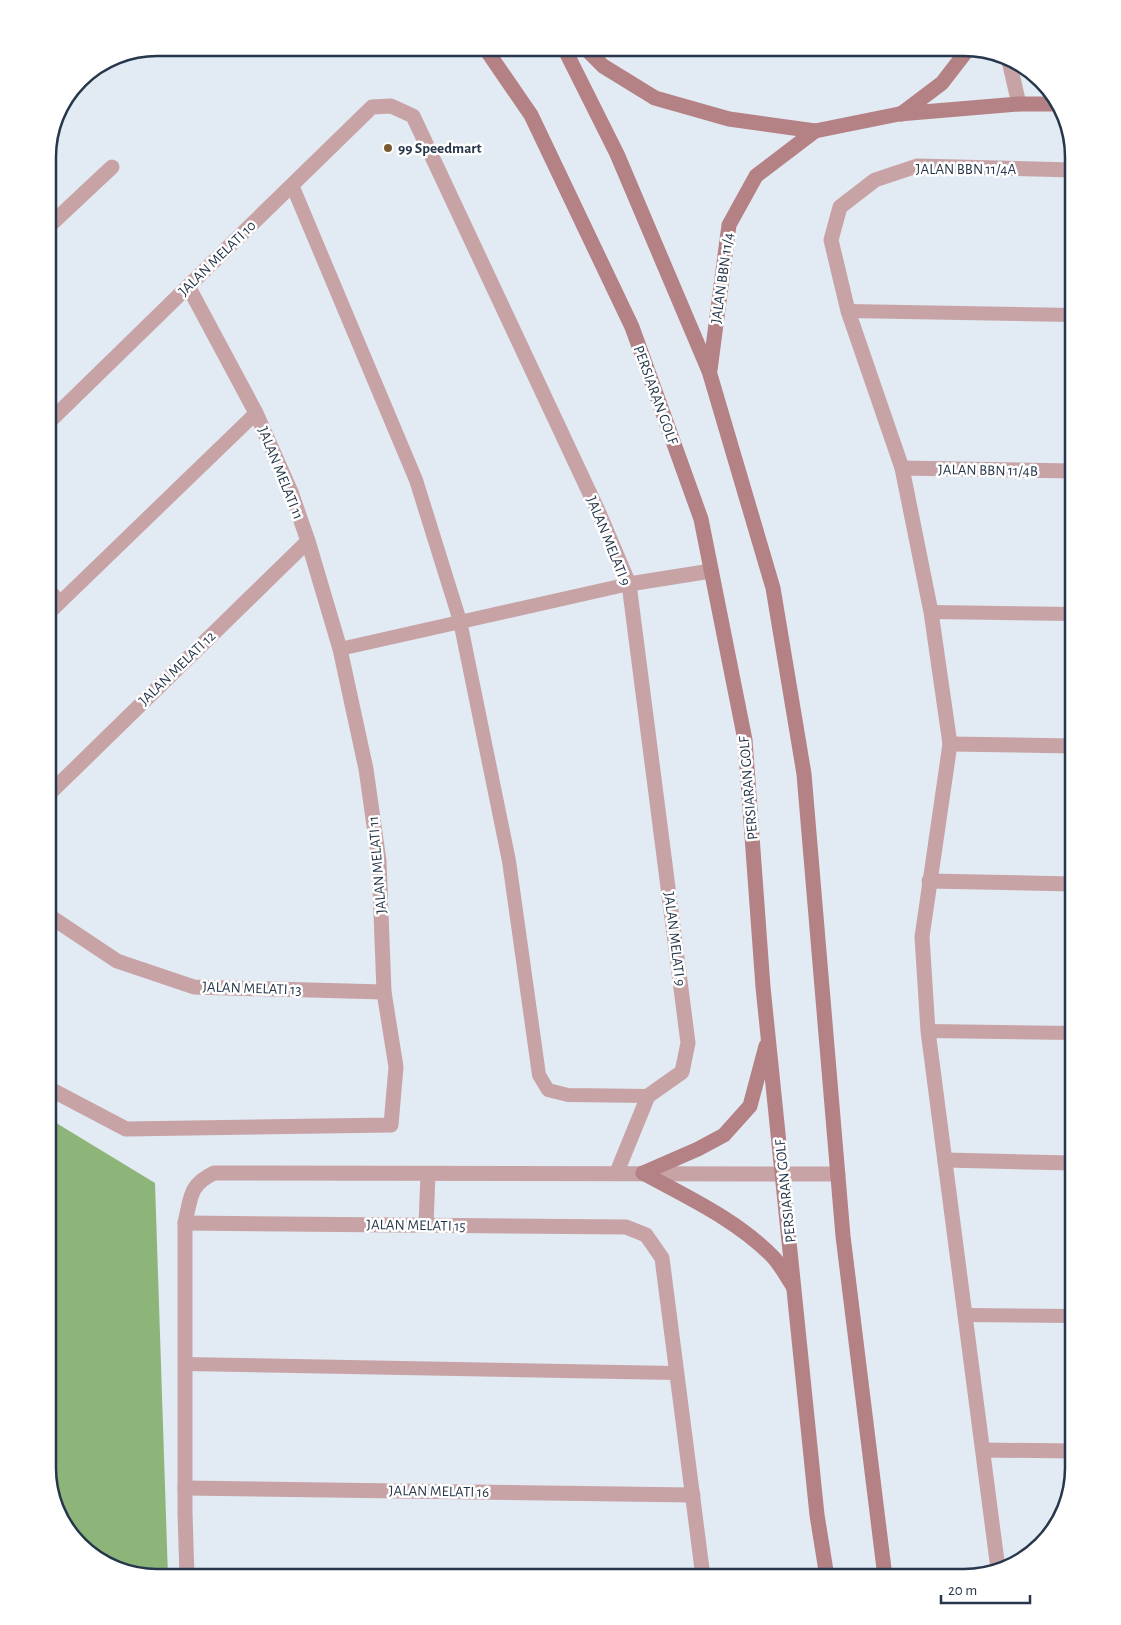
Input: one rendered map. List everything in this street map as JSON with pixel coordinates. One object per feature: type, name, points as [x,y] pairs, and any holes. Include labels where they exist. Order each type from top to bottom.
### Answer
[{"type":"street","name":"PERSIARAN GOLF","points":[[491,56],[532,115],[632,327],[700,519],[745,740],[763,987],[817,1515],[826,1569]]},
{"type":"street","points":[[568,56],[617,154],[710,371],[773,588],[804,774],[843,1236],[884,1569]]},
{"type":"street","name":"JALAN BBN 11/4","points":[[593,56],[603,66],[655,98],[729,119],[815,131],[899,114],[1019,104]]},
{"type":"street","points":[[899,114],[942,83],[963,56]]},
{"type":"street","points":[[1011,68],[1019,104],[1049,104]]},
{"type":"street","name":"JALAN MELATI 10","points":[[56,415],[372,107],[392,106]]},
{"type":"street","name":"JALAN MELATI 9","points":[[392,106],[413,116],[599,513],[629,584],[688,1043],[682,1072],[648,1096]]},
{"type":"street","name":"JALAN BBN 11/4","points":[[710,371],[729,225],[756,176],[815,131]]},
{"type":"street","name":"JALAN BBN 11/4A","points":[[848,311],[831,240],[840,207],[875,180],[917,166],[1065,170]]},
{"type":"street","points":[[56,220],[112,167]]},
{"type":"street","name":"JALAN MELATI 11","points":[[56,1092],[126,1129],[391,1124],[396,1067],[384,992],[379,861],[366,769],[340,649],[308,541],[291,492],[256,413],[188,286]]},
{"type":"street","points":[[848,311],[902,468],[931,612],[950,744],[922,937],[928,1031],[997,1563]]},
{"type":"street","name":"JALAN BBN 11/4B","points":[[902,468],[1065,472]]},
{"type":"street","name":"JALAN MELATI 12","points":[[56,787],[308,541]]},
{"type":"street","points":[[629,584],[711,571]]},
{"type":"street","points":[[950,744],[1065,746]]},
{"type":"street","points":[[929,881],[1065,884]]},
{"type":"street","name":"JALAN MELATI 13","points":[[56,920],[117,961],[194,986],[384,992]]},
{"type":"street","points":[[643,1173],[698,1150],[724,1135],[750,1106],[768,1035]]},
{"type":"street","points":[[617,1172],[648,1096]]},
{"type":"street","points":[[945,1160],[1065,1162]]},
{"type":"street","points":[[187,1569],[185,1223],[193,1189],[202,1179],[214,1173],[428,1174],[617,1172],[838,1174]]},
{"type":"street","points":[[643,1173],[690,1198],[746,1233],[775,1259],[794,1288]]},
{"type":"street","points":[[426,1225],[428,1174]]},
{"type":"street","name":"JALAN MELATI 15","points":[[185,1223],[626,1227],[646,1235],[662,1258],[676,1373]]},
{"type":"street","points":[[676,1373],[702,1569]]},
{"type":"street","points":[[983,1450],[1065,1450]]},
{"type":"street","name":"JALAN MELATI 16","points":[[185,1488],[693,1495]]},
{"type":"lane","points":[[292,185],[416,480],[460,621],[509,861],[539,1075],[548,1090],[568,1095],[648,1096]]},
{"type":"lane","points":[[848,311],[1065,315]]},
{"type":"lane","points":[[56,606],[256,413]]},
{"type":"lane","points":[[340,649],[629,584]]},
{"type":"lane","points":[[56,598],[60,602]]},
{"type":"lane","points":[[931,612],[1065,614]]},
{"type":"lane","points":[[928,1031],[1065,1033]]},
{"type":"lane","points":[[966,1315],[1065,1316]]},
{"type":"lane","points":[[185,1364],[676,1373]]},
{"type":"green space","points":[[56,1123],[155,1183],[168,1569],[137,1567],[112,1558],[96,1548],[77,1529],[64,1506],[60,1494],[56,1468]]},
{"type":"place","name":"99 Speedmart","points":[[388,148]]}]
